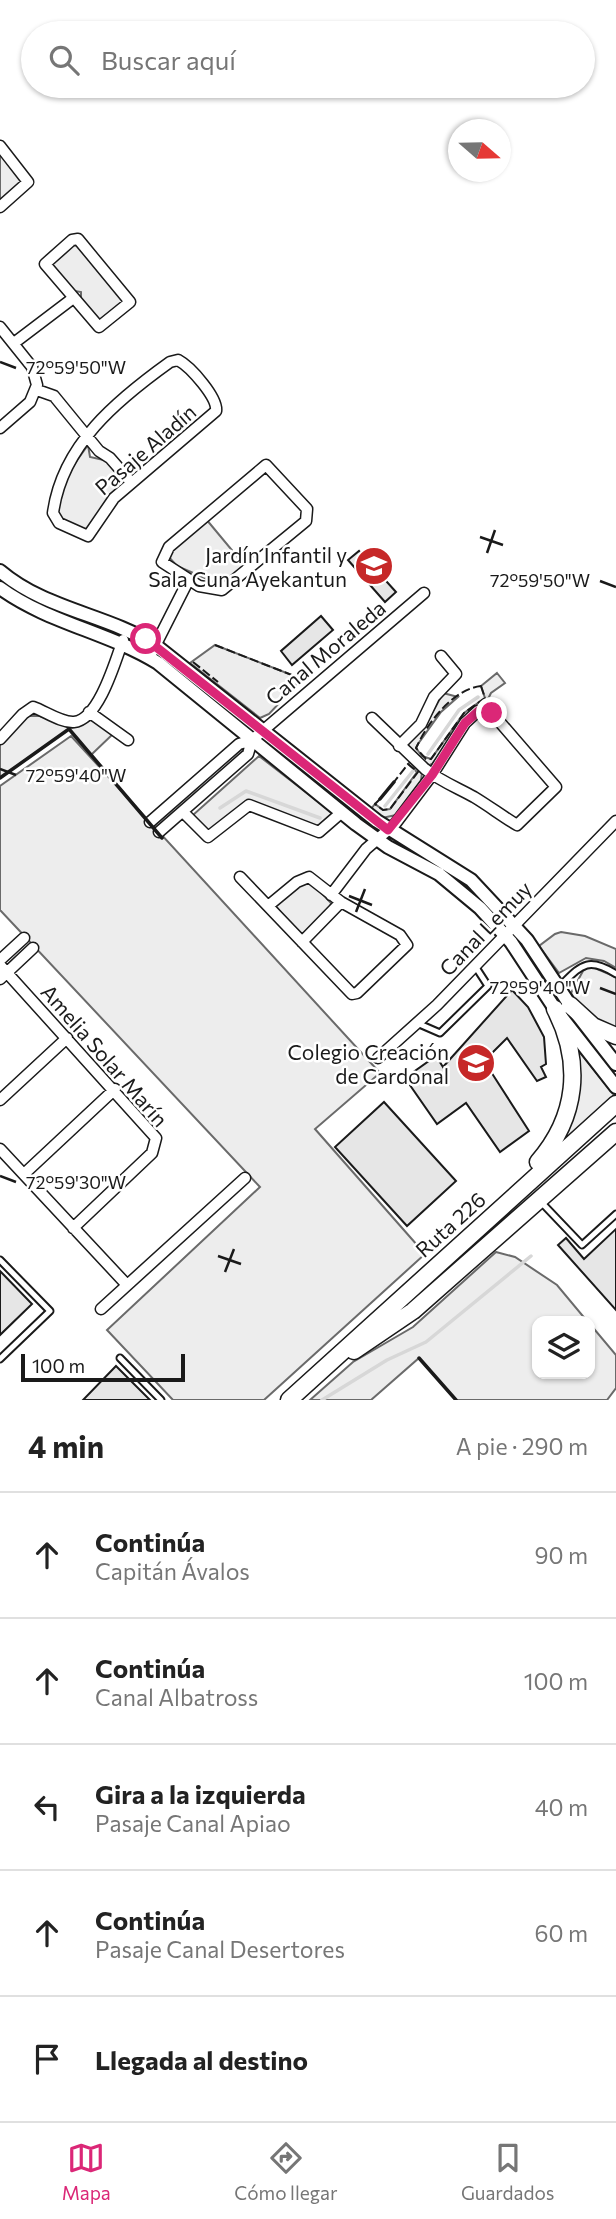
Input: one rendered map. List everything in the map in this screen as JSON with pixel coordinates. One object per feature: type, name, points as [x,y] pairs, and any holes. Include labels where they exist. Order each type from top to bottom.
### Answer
[{"type":"main road","points":[[563,1007],[593,1026],[616,1036]]},
{"type":"main road","points":[[509,1199],[555,1142],[571,1101],[573,1061],[563,1007]]},
{"type":"main road","name":"Ruta 226","points":[[289,1400],[616,1104]]},
{"type":"main road","name":"Ruta 226","points":[[314,1377],[413,1311],[616,1132]]},
{"type":"street","points":[[0,146],[28,182],[0,207]]},
{"type":"street","points":[[77,239],[130,302],[99,327],[72,299],[45,264],[77,239]]},
{"type":"street","points":[[14,343],[72,299]]},
{"type":"street","points":[[0,327],[32,367],[37,390],[30,402],[0,428]]},
{"type":"street","name":"Pasaje Aladín","points":[[174,361],[186,366],[217,410],[131,482],[108,505],[88,536],[81,536],[54,518],[58,483],[87,436],[108,410],[174,361]]},
{"type":"street","points":[[37,390],[54,396],[131,482]]},
{"type":"street","points":[[263,466],[269,466],[307,509],[306,521],[225,588],[212,590],[188,581],[162,562],[167,550],[263,466]]},
{"type":"street","points":[[0,571],[44,600],[124,637],[377,839],[453,884],[505,936],[563,1007],[616,1064]]},
{"type":"street","points":[[149,658],[188,581]]},
{"type":"street","points":[[0,588],[55,619],[155,645],[388,830],[459,871],[515,925],[558,988],[563,1007],[616,1087]]},
{"type":"street","name":"Canal Moraleda","points":[[150,822],[239,744],[252,740],[424,593]]},
{"type":"street","points":[[0,739],[33,707],[73,722],[89,712],[100,699],[124,637]]},
{"type":"street","points":[[399,746],[421,724],[434,697],[456,674],[441,656]]},
{"type":"street","points":[[331,895],[432,775],[465,723],[481,709],[492,713],[556,787],[518,825],[432,775],[372,718]]},
{"type":"street","points":[[89,712],[128,740]]},
{"type":"street","name":"Canal Moraleda","points":[[159,832],[248,754],[252,740]]},
{"type":"street","points":[[183,812],[208,837],[249,805],[319,832],[342,812]]},
{"type":"street","name":"Canal Lemuy","points":[[378,1058],[475,966],[616,821]]},
{"type":"street","points":[[240,877],[302,942],[354,994],[406,947],[407,940],[341,902],[311,878],[304,877],[268,906]]},
{"type":"street","points":[[302,942],[341,902]]},
{"type":"street","points":[[2,969],[24,938]]},
{"type":"street","points":[[2,969],[33,948]]},
{"type":"street","name":"Amelia Solar Marín","points":[[2,969],[154,1133],[156,1147],[73,1228]]},
{"type":"street","points":[[0,1100],[67,1038]]},
{"type":"street","points":[[24,1174],[115,1090]]},
{"type":"street","points":[[0,1149],[127,1285]]},
{"type":"street","points":[[101,1309],[244,1178]]},
{"type":"lane","points":[[558,988],[584,964],[596,964],[616,974]]},
{"type":"lane","points":[[417,1023],[440,1033],[488,986],[475,966]]},
{"type":"lane","points":[[539,1200],[582,1245],[616,1214]]},
{"type":"lane","points":[[0,1260],[50,1311],[0,1359]]},
{"type":"lane","points":[[120,1359],[160,1400]]},
{"type":"shaded area","points":[[0,149],[24,180],[0,204]]},
{"type":"shaded area","points":[[75,243],[125,301],[100,324],[81,304],[81,292],[69,290],[51,267],[51,263]]},
{"type":"shaded area","points":[[88,445],[90,457],[108,461],[125,482],[86,532],[61,521],[57,511],[68,473]]},
{"type":"shaded area","points":[[206,519],[246,567],[221,585],[177,566],[167,555]]},
{"type":"shaded area","points":[[215,645],[302,679],[269,714],[260,718],[190,663]]},
{"type":"shaded area","points":[[497,673],[505,683],[491,693],[486,703],[475,708],[432,764],[427,766],[406,747],[429,719],[443,693],[458,697],[441,712],[416,748],[422,756],[431,759],[464,713],[485,698],[481,686]]},
{"type":"shaded area","points":[[27,716],[40,716],[72,728],[91,720],[114,733],[91,755],[69,729],[0,778],[0,744]]},
{"type":"shaded area","points":[[71,736],[380,1073],[315,1129],[425,1254],[264,1400],[173,1400],[107,1330],[260,1187],[0,910],[0,786]]},
{"type":"shaded area","points":[[259,756],[334,814],[321,829],[255,804],[209,832],[193,815]]},
{"type":"shaded area","points":[[410,762],[422,772],[421,781],[396,815],[382,818],[371,809],[375,804],[383,810],[390,809],[417,772],[408,764]]},
{"type":"shaded area","points":[[310,881],[331,903],[305,934],[298,934],[275,905],[290,890]]},
{"type":"shaded area","points":[[561,932],[585,936],[616,949],[616,968],[604,961],[586,958],[559,973],[539,946]]},
{"type":"shaded area","points":[[590,966],[616,977],[616,1033],[579,1008],[571,993],[583,971]]},
{"type":"shaded area","points":[[578,1050],[615,1096],[559,1145],[578,1097]]},
{"type":"shaded area","points":[[496,1252],[515,1257],[557,1285],[583,1316],[532,1316],[532,1379],[595,1379],[595,1330],[616,1355],[616,1388],[607,1400],[456,1400],[419,1358],[371,1400],[310,1400],[353,1362],[413,1327]]},
{"type":"building","points":[[359,551],[396,592],[385,602],[348,560]]},
{"type":"building","points":[[321,616],[333,630],[292,665],[281,651]]},
{"type":"building","points":[[512,990],[528,1007],[544,1037],[546,1064],[541,1067],[546,1077],[537,1081],[507,1038],[484,1061],[529,1131],[500,1152],[466,1103],[437,1124],[405,1078],[436,1056],[443,1067]]},
{"type":"building","points":[[384,1102],[456,1181],[407,1226],[335,1147]]},
{"type":"building","points":[[616,1229],[616,1310],[558,1245],[566,1238],[584,1259]]},
{"type":"building","points":[[0,1271],[32,1304],[0,1335]]},
{"type":"building","points":[[116,1366],[150,1400],[83,1400]]},
{"type":"waterway","points":[[428,754],[459,710],[478,697]]},
{"type":"waterway","points":[[385,806],[413,771]]},
{"type":"waterway","points":[[220,808],[246,791],[320,818]]},
{"type":"waterway","points":[[322,1400],[387,1360],[426,1342],[531,1256]]},
{"type":"fence","points":[[215,645],[302,679],[275,704],[270,702]]},
{"type":"fence","points":[[193,662],[218,682]]},
{"type":"fence","points":[[481,686],[485,698],[464,713],[431,759],[426,759],[416,748],[436,716],[461,693],[481,686]]},
{"type":"fence","points":[[380,799],[375,804],[383,810],[390,809],[418,772],[408,764],[394,782]]},
{"type":"wall","points":[[0,778],[69,729],[162,838]]},
{"type":"wall","points":[[380,799],[394,782]]},
{"type":"wall","points":[[419,1358],[456,1400]]},
{"type":"place","name":"Jardín Infantil y Sala Cuna Ayekantun","points":[[374,566]]},
{"type":"place","name":"Colegio Creación de Cardonal","points":[[476,1063]]},
{"type":"route","points":[[146,639],[388,830],[432,775],[465,723],[481,709],[492,713]]}]
